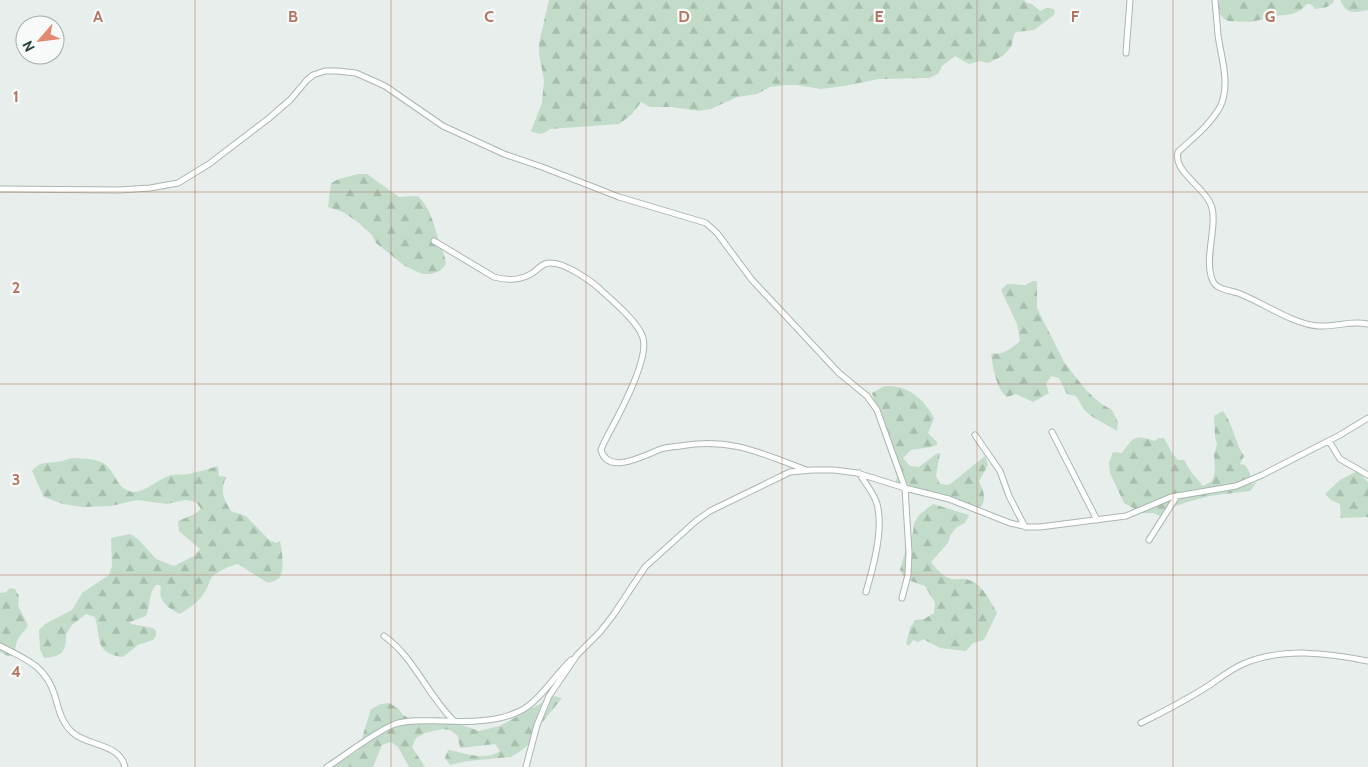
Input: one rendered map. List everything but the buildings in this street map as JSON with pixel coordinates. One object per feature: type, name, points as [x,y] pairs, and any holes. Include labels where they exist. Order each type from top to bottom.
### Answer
[{"type":"street","points":[[1126,53],[1130,0]]},
{"type":"street","points":[[1215,0],[1224,75],[1224,93],[1221,105],[1210,122],[1178,152],[1177,156],[1181,168],[1209,198],[1214,212],[1210,242],[1210,273],[1213,281],[1219,287],[1239,293],[1304,323],[1320,326],[1359,322],[1368,324]]},
{"type":"street","points":[[0,189],[120,190],[170,186],[193,174],[242,140],[290,100],[307,80],[325,70],[356,74],[385,86],[443,126],[483,146],[619,197],[706,223],[711,226],[752,280],[839,373],[872,402],[877,410],[905,488],[909,553],[908,575],[902,598]]},
{"type":"street","points":[[434,241],[494,278],[502,280],[523,278],[547,263],[566,268],[585,277],[616,303],[640,331],[644,339],[644,348],[640,368],[601,450],[604,458],[609,462],[622,463],[663,449],[706,442],[726,443],[746,448],[806,470]]},
{"type":"street","points":[[327,767],[396,724],[414,721],[454,722],[483,720],[506,717],[521,711],[600,632],[645,567],[696,521],[716,507],[790,472],[834,470],[859,473],[905,488],[949,499],[1010,523],[1040,528],[1126,516],[1178,496],[1236,486],[1262,475],[1368,418]]},
{"type":"street","points":[[1052,432],[1097,520]]},
{"type":"street","points":[[974,435],[1000,472],[1009,496],[1025,527]]},
{"type":"street","points":[[1329,440],[1340,459],[1368,475]]},
{"type":"street","points":[[859,473],[876,502],[878,510],[875,561],[866,592]]},
{"type":"street","points":[[1148,540],[1178,496]]},
{"type":"street","points":[[384,636],[401,650],[441,708],[454,722]]},
{"type":"street","points":[[0,646],[39,668],[50,683],[60,714],[67,726],[82,739],[117,752],[125,767]]},
{"type":"street","points":[[1141,723],[1181,703],[1233,668],[1259,658],[1291,653],[1326,654],[1368,661]]},
{"type":"street","points":[[526,767],[537,725],[550,696],[577,655]]},
{"type":"green space","points":[[549,0],[1024,0],[1040,11],[1046,8],[1055,11],[1054,15],[1034,30],[1016,32],[1011,47],[1003,56],[988,63],[980,61],[969,64],[955,56],[942,66],[938,74],[929,78],[879,79],[821,89],[796,85],[770,87],[757,94],[737,97],[711,109],[698,111],[672,107],[650,107],[641,102],[632,114],[619,124],[550,129],[538,134],[531,131],[542,103],[544,80],[539,43]]},
{"type":"green space","points":[[1219,0],[1334,0],[1327,7],[1315,9],[1311,4],[1307,4],[1301,10],[1292,14],[1251,22],[1228,21],[1224,19],[1217,11]]},
{"type":"green space","points":[[1340,0],[1368,0],[1368,10],[1359,12],[1348,11]]},
{"type":"green space","points":[[358,174],[367,174],[399,197],[418,196],[431,216],[445,257],[446,264],[440,271],[422,274],[405,266],[376,243],[372,235],[359,223],[343,212],[328,207],[331,183]]},
{"type":"green space","points":[[1037,281],[1037,308],[1064,362],[1086,390],[1100,403],[1112,410],[1118,422],[1117,431],[1085,411],[1076,396],[1067,394],[1059,378],[1051,376],[1046,384],[1049,393],[1033,402],[1016,394],[1007,397],[1000,388],[994,371],[991,353],[1003,352],[1020,341],[1017,324],[1001,290],[1007,284],[1025,285]]},
{"type":"green space","points":[[885,386],[908,390],[925,404],[934,418],[928,433],[937,442],[937,445],[911,450],[903,458],[910,466],[919,467],[940,453],[936,476],[940,484],[949,485],[985,456],[988,465],[979,481],[984,497],[980,507],[969,509],[943,499],[904,490],[893,485],[897,480],[897,475],[872,393]]},
{"type":"green space","points":[[1223,411],[1230,422],[1244,456],[1240,464],[1245,465],[1250,473],[1250,482],[1252,484],[1257,482],[1250,491],[1209,496],[1191,501],[1169,508],[1162,517],[1153,513],[1142,513],[1124,503],[1110,473],[1109,463],[1113,452],[1122,453],[1135,438],[1155,441],[1158,438],[1164,438],[1172,453],[1178,460],[1184,460],[1203,486],[1212,481],[1215,472],[1214,454],[1217,445],[1214,416]]},
{"type":"green space","points":[[73,458],[100,461],[107,466],[121,486],[134,492],[144,490],[168,476],[188,474],[218,466],[219,476],[226,477],[223,495],[231,511],[246,516],[269,540],[276,543],[280,541],[282,549],[281,575],[279,578],[268,583],[238,564],[228,567],[213,576],[201,597],[191,607],[179,614],[162,601],[161,587],[156,585],[153,588],[146,616],[130,622],[131,624],[153,628],[156,631],[156,636],[153,640],[138,645],[123,657],[114,655],[107,652],[100,643],[95,617],[86,614],[72,625],[66,634],[62,652],[55,656],[44,658],[40,649],[39,630],[45,624],[72,610],[82,593],[109,575],[112,566],[111,538],[130,534],[138,539],[156,559],[174,566],[194,556],[200,549],[179,531],[178,521],[195,514],[201,509],[196,502],[185,500],[167,504],[137,500],[111,506],[83,507],[63,504],[44,497],[32,471],[42,464]]},
{"type":"green space","points":[[1357,471],[1368,482],[1368,517],[1341,518],[1340,504],[1331,500],[1325,494],[1340,480]]},
{"type":"green space","points":[[933,504],[969,515],[965,523],[957,527],[951,534],[948,543],[931,562],[946,577],[967,579],[978,585],[986,594],[997,613],[985,638],[973,643],[966,651],[940,648],[923,639],[918,642],[913,640],[909,646],[906,644],[910,628],[915,620],[924,619],[934,613],[935,603],[925,586],[905,579],[900,570],[908,541],[913,533],[914,523],[919,515]]},
{"type":"green space","points":[[10,588],[15,589],[19,596],[18,606],[28,625],[16,643],[13,656],[0,652],[0,593],[6,592]]},
{"type":"green space","points":[[554,696],[562,698],[540,725],[528,745],[511,757],[468,761],[450,765],[445,758],[448,750],[481,756],[487,756],[500,751],[495,744],[460,748],[458,736],[450,730],[442,729],[425,733],[416,738],[412,747],[425,767],[409,767],[398,747],[391,742],[382,745],[373,767],[328,767],[358,751],[371,709],[381,704],[389,703],[411,719],[421,720],[438,717],[479,731],[500,726]]}]
